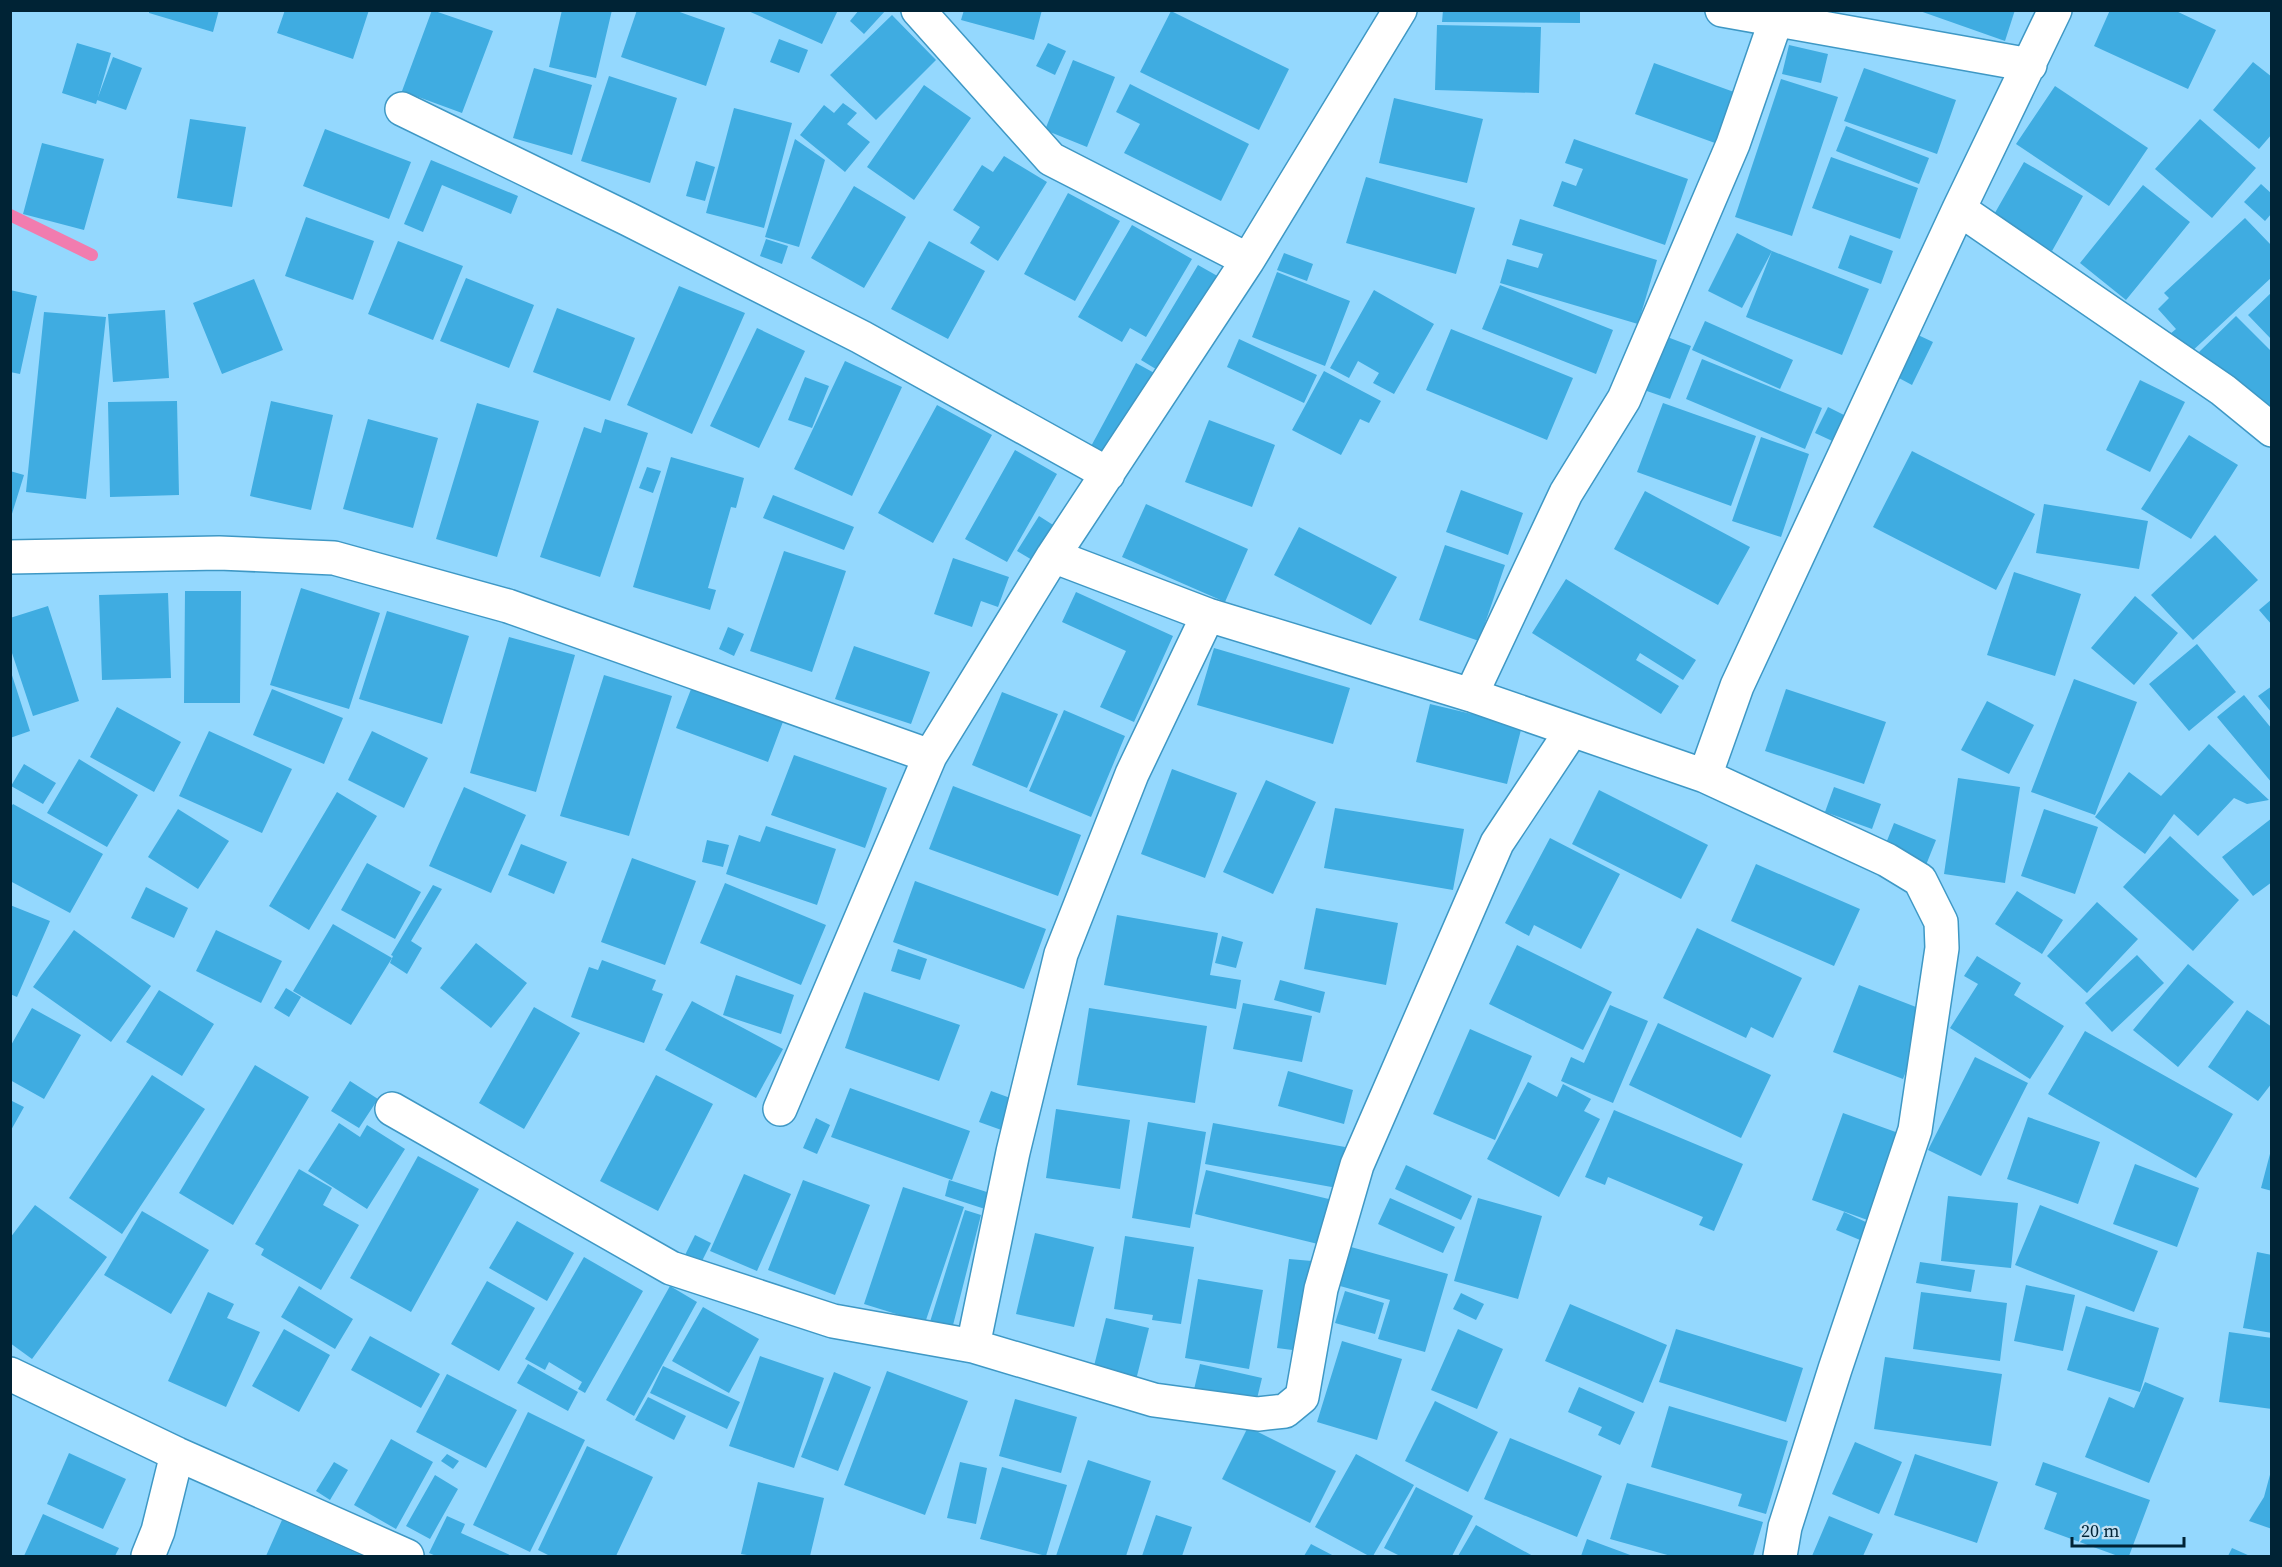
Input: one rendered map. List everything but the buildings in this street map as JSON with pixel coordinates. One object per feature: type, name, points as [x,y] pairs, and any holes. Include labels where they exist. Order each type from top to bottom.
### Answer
[{"type":"street","points":[[918,10],[1051,159],[1248,260]]},
{"type":"street","points":[[780,1109],[930,756],[1053,556],[1248,260],[1400,10]]},
{"type":"street","points":[[1722,10],[2030,65]]},
{"type":"street","points":[[1705,776],[1737,686],[1959,209],[2055,10]]},
{"type":"street","points":[[1471,695],[1566,494],[1624,399],[1733,144],[1776,20]]},
{"type":"street","points":[[402,109],[639,224],[861,338],[1108,474]]},
{"type":"street","points":[[1959,209],[2223,390],[2271,430]]},
{"type":"street","points":[[10,557],[219,553],[334,558],[508,606],[930,756]]},
{"type":"street","points":[[1053,556],[1208,615],[1471,695],[1705,776],[1887,860],[1920,880],[1941,922],[1942,948],[1916,1130],[1831,1381],[1785,1527],[1780,1557]]},
{"type":"street","points":[[973,1346],[1012,1152],[1061,954],[1132,774],[1208,615]]},
{"type":"street","points":[[392,1109],[671,1268],[833,1321],[973,1346],[1154,1400],[1258,1414],[1285,1411],[1302,1397],[1321,1289],[1357,1165],[1497,843],[1572,730]]},
{"type":"street","points":[[10,1374],[177,1454],[407,1557]]},
{"type":"street","points":[[148,1557],[158,1531],[177,1454]]},
{"type":"waterway","points":[[10,215],[92,255]]}]
